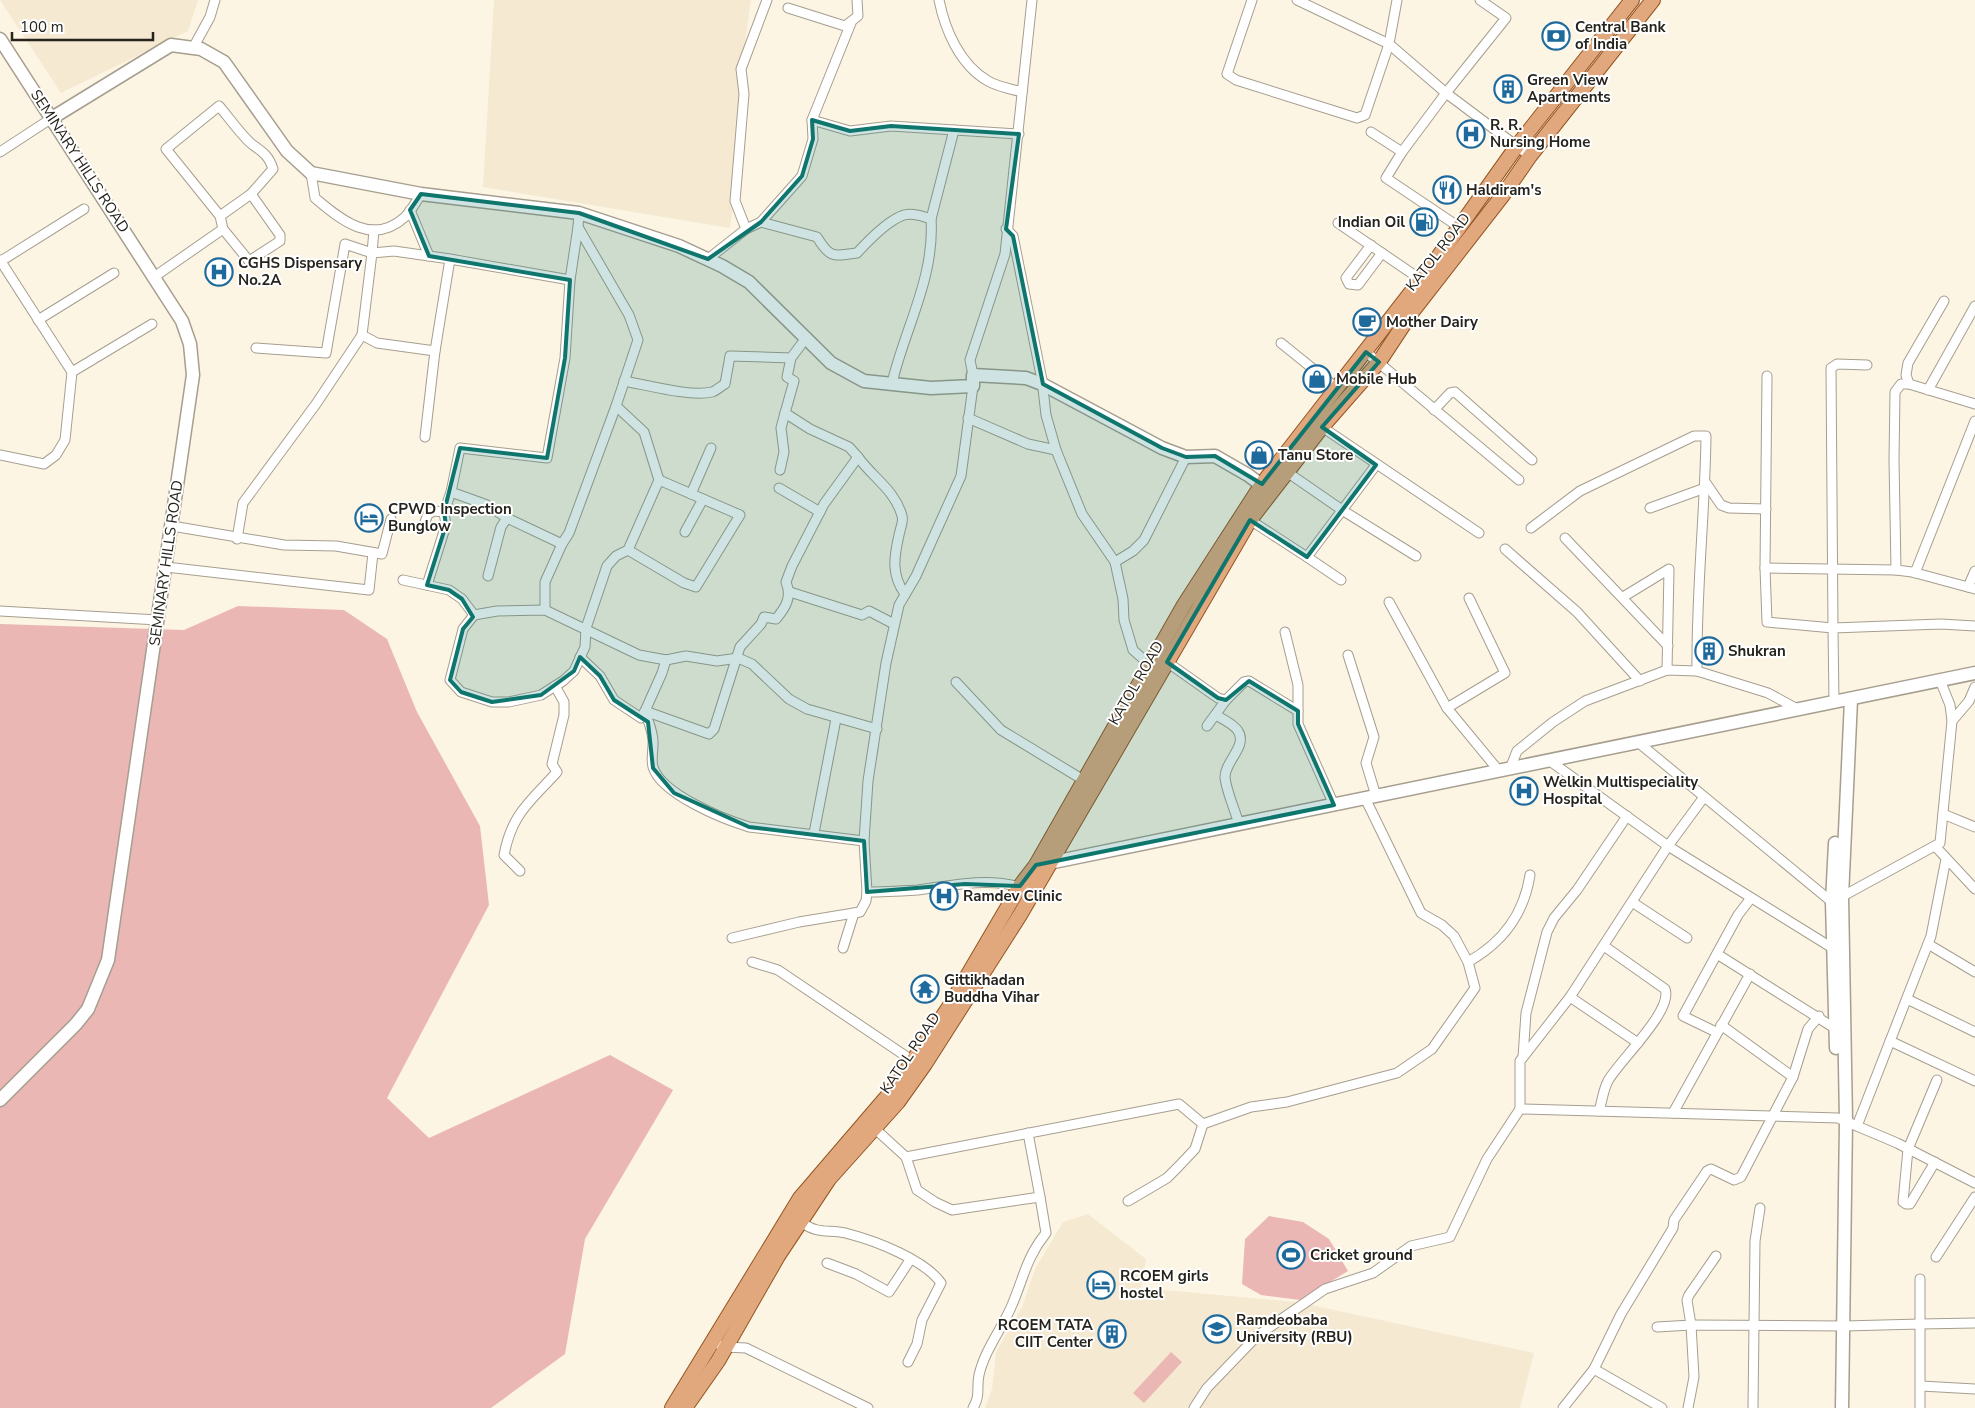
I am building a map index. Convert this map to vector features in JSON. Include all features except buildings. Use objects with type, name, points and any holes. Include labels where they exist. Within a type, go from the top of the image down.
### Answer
[{"type":"main road","name":"KATOL ROAD","points":[[685,1408],[718,1361],[718,1344],[800,1198],[870,1124],[898,1102],[925,1064],[1034,892],[1160,666],[1184,605],[1338,389],[1517,146],[1632,0]]},
{"type":"main road","name":"KATOL ROAD","points":[[672,1408],[949,1007],[1020,886],[1036,865],[1086,781],[1160,666],[1250,520],[1266,489],[1287,472],[1322,427],[1379,362],[1412,312],[1503,195],[1530,156],[1653,0]]},
{"type":"street","points":[[193,48],[210,17],[215,0]]},
{"type":"street","points":[[746,229],[734,201],[744,94],[741,69],[743,58],[767,0]]},
{"type":"street","points":[[788,8],[845,26],[858,16],[857,0]]},
{"type":"street","points":[[940,0],[943,18],[962,59],[989,82],[1022,92]]},
{"type":"street","points":[[732,938],[799,922],[860,912],[866,901],[864,840],[868,781],[886,662],[894,624],[905,594],[916,576],[961,476],[973,380],[970,360],[1005,254],[1006,229],[1019,134],[1032,0]]},
{"type":"street","points":[[1252,0],[1227,70],[1230,77],[1357,118],[1366,115],[1390,44],[1397,0]]},
{"type":"street","points":[[1297,0],[1390,44],[1446,93],[1530,156]]},
{"type":"street","points":[[1459,227],[1387,180],[1386,176],[1446,93],[1506,18],[1480,0]]},
{"type":"street","points":[[708,259],[746,229],[761,222],[802,176],[813,139],[812,120],[851,23]]},
{"type":"street","name":"SEMINARY HILLS ROAD","points":[[0,39],[182,320],[190,344],[192,375],[172,526],[108,960],[88,1009],[76,1024],[0,1100]]},
{"type":"street","points":[[0,152],[171,45],[200,49],[224,62],[287,151],[311,173],[421,194],[579,213],[680,246],[749,282],[831,363],[864,381],[892,382],[931,388],[973,380],[1026,378],[1042,384],[1132,433],[1186,457],[1215,456],[1266,489]]},
{"type":"street","points":[[220,216],[251,194],[273,169],[271,162],[263,151],[252,145],[219,106],[166,150],[220,216],[223,230],[250,261],[280,241],[280,235],[251,194]]},
{"type":"street","points":[[812,120],[850,131],[891,126],[1019,134]]},
{"type":"street","points":[[892,382],[900,350],[919,299],[930,260],[931,219],[954,130]]},
{"type":"street","points":[[1371,132],[1402,152]]},
{"type":"street","points":[[311,173],[315,198],[334,214],[354,226],[374,230],[388,228],[410,210],[421,194]]},
{"type":"street","points":[[0,455],[44,464],[56,455],[65,440],[72,372],[0,261],[84,209]]},
{"type":"street","points":[[410,210],[428,256]]},
{"type":"street","points":[[427,585],[446,525],[444,512],[460,448],[547,458],[565,358],[570,280],[579,213]]},
{"type":"street","points":[[761,222],[817,237],[825,252],[833,256],[857,253],[872,236],[903,216],[919,215],[931,219]]},
{"type":"street","points":[[1338,222],[1420,280]]},
{"type":"street","points":[[545,610],[545,582],[569,533],[616,406],[638,340],[629,315],[578,227]]},
{"type":"street","points":[[1006,229],[1013,236],[1042,384],[1046,414],[1056,450],[1082,514],[1115,562],[1124,599],[1128,636],[1133,650],[1218,698],[1226,700]]},
{"type":"street","points":[[154,277],[223,230]]},
{"type":"street","points":[[237,538],[243,503],[316,404],[362,335],[374,230]]},
{"type":"street","points":[[256,348],[326,353],[345,244],[372,253],[394,251],[570,280]]},
{"type":"street","points":[[1371,245],[1346,278],[1349,284],[1355,286],[1358,284],[1382,253]]},
{"type":"street","points":[[425,436],[435,351],[450,259]]},
{"type":"street","points":[[38,320],[114,273]]},
{"type":"street","points":[[1909,384],[1906,375],[1908,363],[1944,301]]},
{"type":"street","points":[[1928,390],[1975,306]]},
{"type":"street","points":[[72,372],[152,324]]},
{"type":"street","points":[[362,335],[377,343],[435,351]]},
{"type":"street","points":[[780,470],[784,452],[780,428],[794,380],[787,377],[790,358],[806,338]]},
{"type":"street","points":[[1281,343],[1338,389]]},
{"type":"street","points":[[1366,352],[1519,480]]},
{"type":"street","points":[[624,381],[666,389],[702,393],[714,392],[725,384],[730,356],[790,358]]},
{"type":"street","points":[[1847,1122],[1836,1028],[1834,949],[1842,701],[1833,628],[1831,368],[1837,364],[1867,365]]},
{"type":"street","points":[[1767,376],[1765,568],[1767,622],[1833,628],[1942,624],[1975,626]]},
{"type":"street","points":[[1896,570],[1895,392],[1900,384],[1909,384],[1975,404]]},
{"type":"street","points":[[1434,410],[1450,393],[1455,392],[1532,460]]},
{"type":"street","points":[[616,406],[644,432],[659,480],[628,550],[616,556],[606,566],[586,628],[587,638],[574,671],[541,695],[509,702],[492,702],[461,692],[450,680],[463,629],[474,615],[497,611],[545,610],[586,628],[639,655],[666,660],[686,656],[717,661],[738,658],[752,664],[790,699],[807,710],[876,729]]},
{"type":"street","points":[[785,413],[810,429],[849,446],[872,475],[891,492],[903,518],[897,544],[895,568],[896,582],[905,594]]},
{"type":"street","points":[[968,418],[1028,444],[1056,450]]},
{"type":"street","points":[[1915,573],[1975,421]]},
{"type":"street","points":[[1322,427],[1479,533]]},
{"type":"street","points":[[1531,528],[1580,491],[1694,436],[1706,436],[1706,485],[1696,626],[1698,671]]},
{"type":"street","points":[[691,494],[711,448]]},
{"type":"street","points":[[645,711],[709,734],[714,728],[740,647],[761,624],[764,617],[776,619],[780,614],[790,592],[786,582],[792,566],[820,512],[858,457]]},
{"type":"street","points":[[1115,562],[1133,551],[1144,540],[1186,457]]},
{"type":"street","points":[[1307,557],[1376,465]]},
{"type":"street","points":[[1287,472],[1342,510],[1416,556]]},
{"type":"street","points":[[628,550],[684,584],[696,587],[740,515],[659,480]]},
{"type":"street","points":[[1706,485],[1721,505],[1729,508],[1766,509]]},
{"type":"street","points":[[1650,508],[1706,485]]},
{"type":"street","points":[[779,488],[820,512]]},
{"type":"street","points":[[450,492],[487,505],[507,518],[562,544]]},
{"type":"street","points":[[685,532],[703,499]]},
{"type":"street","points":[[425,522],[428,514],[434,511],[444,512]]},
{"type":"street","points":[[488,576],[501,527],[507,518]]},
{"type":"street","points":[[172,526],[284,545],[336,546],[382,554],[391,519]]},
{"type":"street","points":[[1250,520],[1341,580]]},
{"type":"street","points":[[1565,538],[1668,646]]},
{"type":"street","points":[[1506,549],[1577,612],[1640,681]]},
{"type":"street","points":[[166,567],[368,590],[373,552]]},
{"type":"street","points":[[1765,568],[1896,570],[1972,588],[1975,572]]},
{"type":"street","points":[[1622,597],[1669,569],[1668,670]]},
{"type":"street","points":[[403,580],[449,590],[462,599],[474,615]]},
{"type":"street","points":[[790,592],[862,615],[869,611],[894,624]]},
{"type":"street","points":[[1447,708],[1505,673],[1469,598]]},
{"type":"street","points":[[1389,602],[1447,708],[1505,770]]},
{"type":"street","points":[[0,611],[158,620]]},
{"type":"street","points":[[1285,632],[1298,685],[1298,724],[1334,805]]},
{"type":"street","points":[[1202,1124],[1251,1107],[1287,1102],[1397,1073],[1432,1049],[1475,988],[1468,962],[1454,936],[1442,925],[1421,913],[1371,797],[1366,763],[1374,737],[1348,655]]},
{"type":"street","points":[[580,657],[600,676],[614,700],[642,718],[666,660]]},
{"type":"street","points":[[1505,770],[1516,751],[1553,722],[1585,701],[1668,670],[1698,671],[1768,693],[1800,710]]},
{"type":"street","points":[[1036,865],[1975,673]]},
{"type":"street","points":[[1837,899],[1940,844],[1952,721],[1950,704],[1940,680]]},
{"type":"street","points":[[1208,726],[1226,700],[1244,682],[1250,681],[1298,711]]},
{"type":"street","points":[[956,682],[1001,730],[1086,781]]},
{"type":"street","points":[[520,872],[504,855],[507,838],[516,818],[530,799],[557,772],[552,764],[564,715],[564,702],[555,686]]},
{"type":"street","points":[[1952,721],[1969,700],[1975,687]]},
{"type":"street","points":[[645,711],[654,743],[651,754],[653,768],[662,782],[674,793],[742,825],[808,835],[814,834],[864,840]]},
{"type":"street","points":[[1216,714],[1238,729],[1241,738],[1237,750],[1227,765],[1225,778],[1239,824]]},
{"type":"street","points":[[814,834],[836,719]]},
{"type":"street","points":[[1639,743],[1704,797],[1837,899],[1847,1122],[1840,1326],[1835,1408]]},
{"type":"street","points":[[1550,761],[1668,846],[1834,949]]},
{"type":"street","points":[[1194,1408],[1207,1388],[1257,1336],[1325,1289],[1373,1273],[1412,1246],[1450,1236],[1487,1159],[1520,1109],[1520,1061],[1570,997],[1668,846],[1704,797]]},
{"type":"street","points":[[1943,814],[1975,827]]},
{"type":"street","points":[[1523,1057],[1526,1012],[1547,932],[1554,918],[1577,890],[1627,816]]},
{"type":"street","points":[[1935,846],[1975,889]]},
{"type":"street","points":[[1847,1122],[1890,1041],[1928,944],[1946,859]]},
{"type":"street","points":[[1468,962],[1491,947],[1516,918],[1528,890],[1530,875]]},
{"type":"street","points":[[867,892],[916,890],[965,884],[1003,883],[1020,886],[1034,892]]},
{"type":"street","points":[[1751,898],[1738,915],[1683,1016],[1718,1028],[1793,1077]]},
{"type":"street","points":[[1632,902],[1687,938]]},
{"type":"street","points":[[843,948],[854,913]]},
{"type":"street","points":[[1928,944],[1975,972]]},
{"type":"street","points":[[1599,1111],[1608,1081],[1638,1043],[1664,1005],[1668,994],[1665,989],[1604,946]]},
{"type":"street","points":[[1716,954],[1836,1028]]},
{"type":"street","points":[[752,962],[778,970],[913,1061]]},
{"type":"street","points":[[1673,1113],[1718,1028],[1750,974]]},
{"type":"street","points":[[1570,997],[1638,1043]]},
{"type":"street","points":[[1907,999],[1975,1032]]},
{"type":"street","points":[[1562,1408],[1594,1369],[1621,1314],[1673,1228],[1674,1220],[1707,1171],[1711,1170],[1734,1180],[1741,1177],[1793,1077],[1808,1029],[1818,1016]]},
{"type":"street","points":[[1890,1041],[1975,1081]]},
{"type":"street","points":[[1935,1162],[1910,1204],[1903,1202],[1908,1149],[1936,1080]]},
{"type":"street","points":[[906,1156],[1179,1104],[1202,1124]]},
{"type":"street","points":[[1520,1109],[1772,1115],[1847,1122],[1908,1149],[1975,1183]]},
{"type":"street","points":[[870,1124],[906,1156],[917,1190],[952,1210],[1040,1197]]},
{"type":"street","points":[[1128,1201],[1167,1178],[1179,1166],[1195,1148],[1202,1124]]},
{"type":"street","points":[[973,1408],[979,1397],[978,1376],[993,1338],[1012,1307],[1032,1250],[1046,1233],[1028,1133]]},
{"type":"street","points":[[1936,1257],[1975,1197]]},
{"type":"street","points":[[1753,1408],[1755,1241],[1760,1208]]},
{"type":"street","points":[[801,1222],[813,1230],[847,1233],[888,1248],[935,1274],[941,1283],[922,1320],[917,1344],[908,1362]]},
{"type":"street","points":[[1688,1408],[1694,1377],[1691,1325],[1687,1300],[1716,1256]]},
{"type":"street","points":[[827,1263],[856,1274],[889,1292],[910,1260]]},
{"type":"street","points":[[1920,1278],[1920,1408]]},
{"type":"street","points":[[1657,1327],[1691,1325],[1840,1326],[1975,1323]]},
{"type":"street","points":[[1840,1326],[1842,1408]]},
{"type":"street","points":[[718,1344],[746,1348],[868,1408]]},
{"type":"street","points":[[1594,1369],[1662,1408]]},
{"type":"street","points":[[1921,1386],[1975,1388]]},
{"type":"highlighted area","points":[[812,120],[850,131],[891,126],[1019,134],[1006,229],[1013,236],[1043,384],[1162,448],[1186,457],[1215,456],[1262,484],[1366,352],[1379,362],[1322,427],[1376,465],[1307,557],[1250,520],[1167,662],[1218,698],[1226,700],[1249,681],[1298,711],[1298,724],[1334,805],[1036,865],[1020,886],[965,884],[867,892],[864,841],[749,827],[674,793],[653,768],[648,722],[614,700],[600,676],[580,657],[574,671],[541,695],[492,702],[461,692],[450,680],[463,629],[473,617],[462,599],[449,590],[427,585],[446,525],[444,512],[460,448],[547,458],[565,358],[570,280],[429,256],[410,210],[421,194],[579,213],[708,259],[761,222],[802,176],[813,139]]},
{"type":"shaded area","points":[[0,0],[198,0],[188,31],[61,93]]},
{"type":"shaded area","points":[[494,0],[751,0],[743,58],[747,91],[730,228],[483,187]]},
{"type":"shaded area","points":[[238,606],[344,610],[387,639],[417,712],[480,826],[489,905],[387,1098],[429,1138],[610,1055],[673,1090],[585,1239],[565,1354],[491,1408],[0,1408],[0,624],[184,630]]},
{"type":"shaded area","name":"Ramdeobaba University (RBU)","points":[[1088,1214],[1146,1259],[1141,1288],[1297,1302],[1534,1353],[1520,1408],[985,1408],[992,1389],[996,1352],[1022,1307],[1035,1269],[1063,1222]]},
{"type":"shaded area","name":"Cricket ground","points":[[1269,1216],[1303,1222],[1329,1239],[1348,1271],[1300,1300],[1261,1295],[1242,1284],[1245,1239]]},
{"type":"shaded area","points":[[1171,1352],[1182,1362],[1144,1403],[1133,1393]]},
{"type":"place","name":"Central Bank of India","points":[[1556,36]]},
{"type":"place","name":"Green View Apartments","points":[[1508,89]]},
{"type":"place","name":"R. R. Nursing Home","points":[[1471,134]]},
{"type":"place","name":"Haldiram's","points":[[1447,190]]},
{"type":"place","name":"Indian Oil","points":[[1424,222]]},
{"type":"place","name":"CGHS Dispensary No.2A","points":[[219,272]]},
{"type":"place","name":"Mother Dairy","points":[[1367,322]]},
{"type":"place","name":"Mobile Hub","points":[[1317,379]]},
{"type":"place","name":"Tanu Store","points":[[1259,455]]},
{"type":"place","name":"CPWD Inspection Bunglow","points":[[369,518]]},
{"type":"place","name":"Shukran","points":[[1709,651]]},
{"type":"place","name":"Welkin Multispeciality Hospital","points":[[1524,791]]},
{"type":"place","name":"Ramdev Clinic","points":[[944,896]]},
{"type":"place","name":"Gittikhadan Buddha Vihar","points":[[925,989]]},
{"type":"place","name":"Cricket ground","points":[[1291,1255]]},
{"type":"place","name":"RCOEM girls hostel","points":[[1101,1285]]},
{"type":"place","name":"Ramdeobaba University (RBU)","points":[[1217,1329]]},
{"type":"place","name":"RCOEM TATA CIIT Center","points":[[1112,1334]]}]
